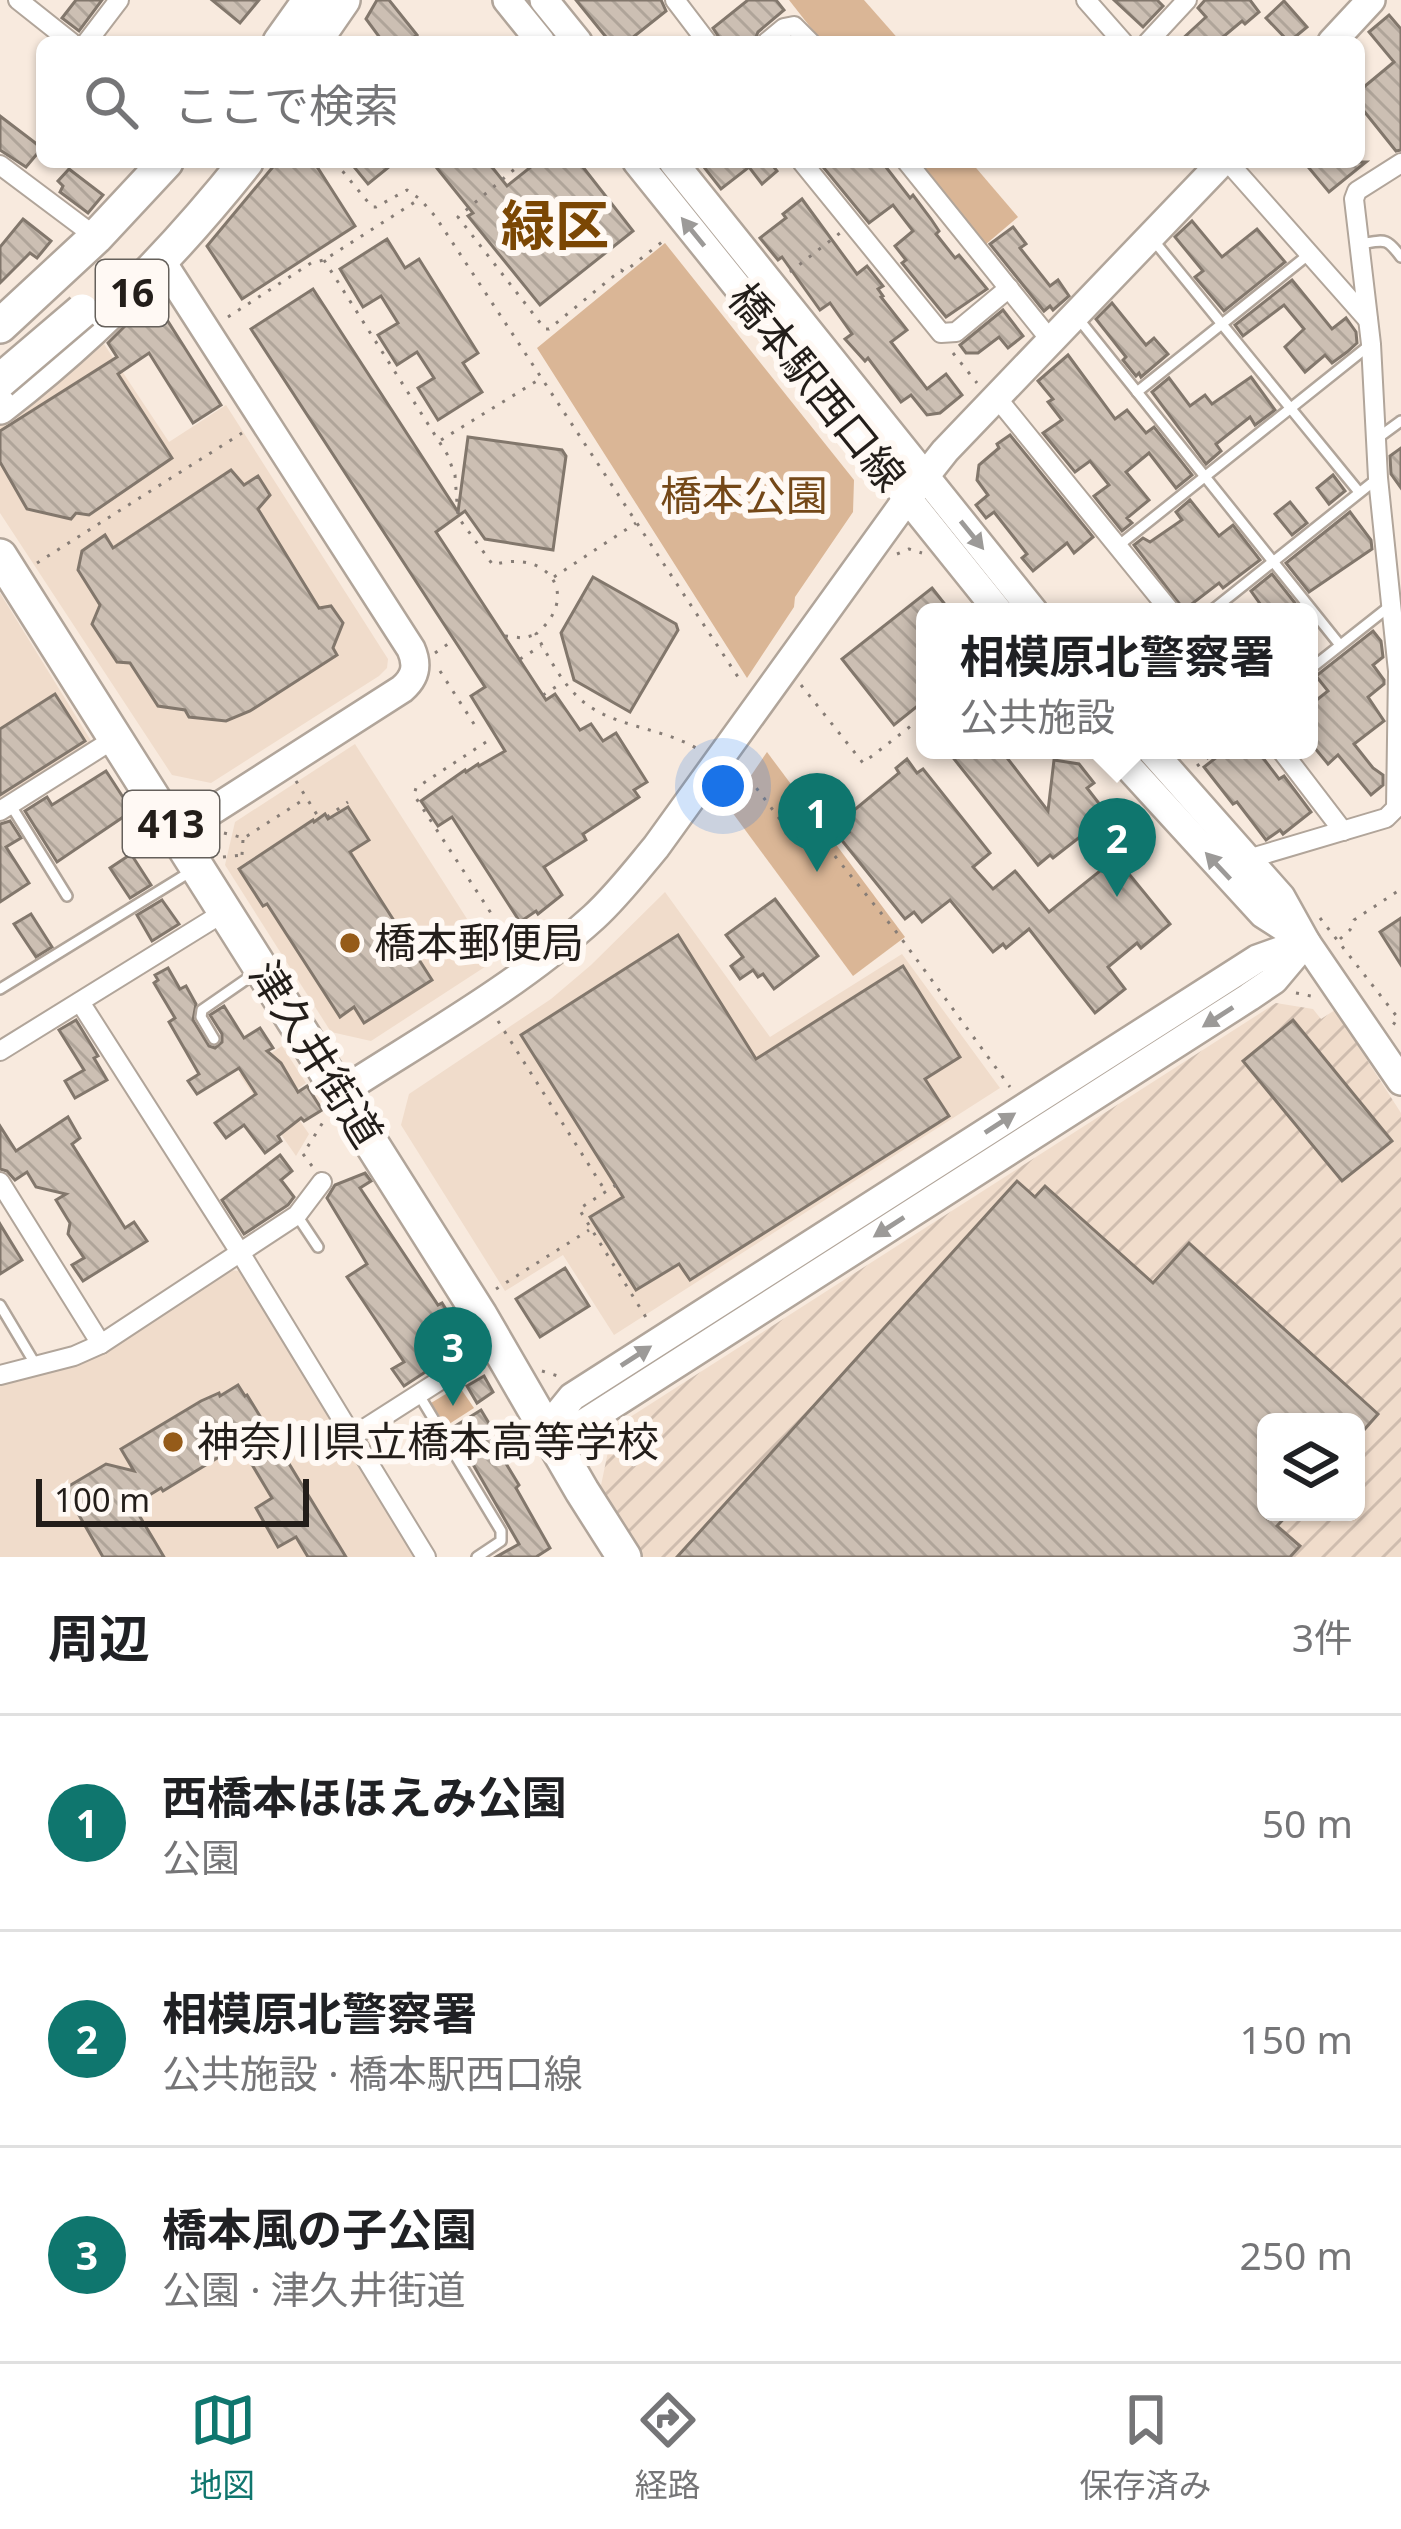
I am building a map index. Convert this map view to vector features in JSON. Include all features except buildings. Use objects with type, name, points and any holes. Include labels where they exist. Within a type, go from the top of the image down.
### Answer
[{"type":"highway","points":[[293,36],[322,22]]},
{"type":"highway","name":"16","points":[[5,314],[96,237],[160,168]]},
{"type":"highway","name":"16","points":[[0,381],[75,303],[188,168]]},
{"type":"highway","name":"16","points":[[0,352],[142,253],[216,168]]},
{"type":"highway","name":"16","points":[[0,407],[102,321],[162,262],[241,168]]},
{"type":"highway","name":"津久井街道","points":[[9,564],[177,833],[207,862],[226,911],[335,1101],[497,1344],[624,1557]]},
{"type":"street","points":[[18,0],[63,36]]},
{"type":"street","points":[[92,36],[119,0]]},
{"type":"street","points":[[507,0],[536,36]]},
{"type":"street","points":[[544,0],[573,36]]},
{"type":"street","points":[[675,0],[702,36]]},
{"type":"street","points":[[1086,0],[1118,36]]},
{"type":"street","points":[[1153,36],[1186,0]]},
{"type":"street","points":[[1337,36],[1370,0]]},
{"type":"street","points":[[774,36],[794,26],[804,36]]},
{"type":"street","points":[[1248,859],[1387,818],[1396,808],[1399,670],[1390,606],[1394,552],[1378,478],[1368,320],[1354,204],[1355,194],[1401,163]]},
{"type":"street","points":[[0,165],[96,237]]},
{"type":"street","name":"橋本駅西口線","points":[[642,168],[992,603]]},
{"type":"street","name":"橋本駅西口線","points":[[679,168],[1027,603]]},
{"type":"street","points":[[807,168],[946,335],[1009,289]]},
{"type":"street","points":[[912,168],[1052,342]]},
{"type":"street","points":[[335,1101],[529,969],[612,898],[656,847],[907,499],[989,394],[1052,342],[1219,168]]},
{"type":"street","points":[[1230,168],[1368,320]]},
{"type":"street","points":[[162,262],[402,636],[416,665],[402,689],[177,833]]},
{"type":"street","points":[[989,394],[1164,603]]},
{"type":"street","points":[[5,807],[116,737]]},
{"type":"street","points":[[1121,759],[1263,914],[1306,941]]},
{"type":"street","points":[[1159,759],[1281,897],[1401,1081]]},
{"type":"street","points":[[1288,759],[1343,831]]},
{"type":"street","points":[[0,1051],[226,911]]},
{"type":"street","points":[[546,1429],[572,1397],[624,1363],[1257,959],[1306,941]]},
{"type":"street","points":[[80,1001],[241,1254],[345,1442],[426,1557]]},
{"type":"street","points":[[0,1182],[104,1346]]},
{"type":"street","points":[[0,1375],[104,1346],[297,1215],[322,1182]]},
{"type":"street","points":[[345,1442],[497,1344]]},
{"type":"lane","points":[[1151,238],[1359,492]]},
{"type":"lane","points":[[1360,244],[1384,240],[1401,257]]},
{"type":"lane","points":[[1137,392],[1308,255]]},
{"type":"lane","points":[[1076,316],[1307,603]]},
{"type":"lane","points":[[1118,546],[1370,344]]},
{"type":"lane","points":[[1375,440],[1401,421]]},
{"type":"lane","points":[[1221,603],[1378,478]]},
{"type":"lane","points":[[1318,663],[1390,606]]},
{"type":"lane","points":[[1318,617],[1340,645]]},
{"type":"lane","points":[[5,807],[67,896]]},
{"type":"lane","points":[[0,989],[207,862]]},
{"type":"lane","points":[[214,1039],[201,1017],[203,1008],[262,968]]},
{"type":"lane","points":[[297,1215],[318,1247]]},
{"type":"lane","points":[[0,1305],[37,1367]]},
{"type":"lane","points":[[419,1395],[502,1531],[502,1541],[477,1557]]},
{"type":"path","points":[[340,168],[372,207],[404,190],[435,216],[747,689]]},
{"type":"path","points":[[516,168],[458,217],[546,329],[673,233]]},
{"type":"path","points":[[222,321],[420,199]]},
{"type":"path","points":[[784,277],[840,233]]},
{"type":"path","points":[[323,260],[454,468],[458,517],[494,565]]},
{"type":"path","points":[[946,335],[951,350],[989,394]]},
{"type":"path","points":[[439,442],[542,378]]},
{"type":"path","points":[[9,564],[248,429]]},
{"type":"path","points":[[552,578],[637,523]]},
{"type":"path","points":[[487,570],[522,560],[541,567],[552,578],[557,606],[549,622],[536,634],[506,636]]},
{"type":"path","points":[[536,634],[582,701],[601,713],[672,736],[702,752]]},
{"type":"path","points":[[433,654],[454,639]]},
{"type":"path","points":[[520,659],[542,645]]},
{"type":"path","points":[[439,669],[474,724]]},
{"type":"path","points":[[543,695],[565,682]]},
{"type":"path","points":[[800,684],[862,764],[916,722]]},
{"type":"path","points":[[486,742],[416,788],[414,795],[518,955]]},
{"type":"path","points":[[1191,771],[1206,759]]},
{"type":"path","points":[[737,770],[740,766],[791,834],[812,838],[830,850],[1015,1093]]},
{"type":"path","points":[[295,780],[319,818]]},
{"type":"path","points":[[217,832],[244,838],[319,798]]},
{"type":"path","points":[[327,818],[348,802]]},
{"type":"path","points":[[244,838],[242,855],[248,863]]},
{"type":"path","points":[[207,862],[242,855]]},
{"type":"path","points":[[1339,940],[1354,920],[1401,889]]},
{"type":"path","points":[[1385,1034],[1398,1020],[1394,1013]]},
{"type":"path","points":[[496,1017],[606,1192]]},
{"type":"path","points":[[322,1182],[303,1154],[335,1101]]},
{"type":"path","points":[[563,1124],[573,1118]]},
{"type":"path","points":[[616,1186],[579,1209],[651,1326]]},
{"type":"path","points":[[492,1292],[591,1229]]},
{"type":"path","points":[[537,1366],[549,1375],[570,1376]]},
{"type":"shaded area","points":[[104,344],[169,442],[226,405],[388,659],[379,676],[211,783],[172,775],[0,513],[0,425]]},
{"type":"shaded area","points":[[0,593],[93,744],[0,802]]},
{"type":"shaded area","points":[[355,744],[494,961],[371,1041],[331,1032],[225,865],[235,822]]},
{"type":"shaded area","points":[[665,892],[770,1037],[902,954],[1000,1088],[614,1335],[563,1255],[505,1291],[401,1125],[409,1094],[551,999]]},
{"type":"shaded area","points":[[1276,1003],[1313,1009],[1321,1019],[1335,1010],[1401,1113],[1401,1557],[643,1557],[600,1490],[613,1428]]},
{"type":"shaded area","points":[[282,1046],[306,1083],[284,1098],[309,1134],[296,1156],[239,1074]]},
{"type":"shaded area","name":"神奈川県立橋本高等学校","points":[[229,1270],[240,1271],[416,1557],[0,1557],[0,1383],[90,1358]]},
{"type":"green space","points":[[789,0],[864,0],[896,36],[817,36]]},
{"type":"green space","points":[[923,168],[976,168],[1018,217],[985,245]]},
{"type":"green space","name":"橋本公園","points":[[665,243],[854,480],[853,512],[747,678],[537,348]]},
{"type":"green space","points":[[767,752],[905,937],[853,976],[729,808]]},
{"type":"green space","points":[[459,1386],[474,1408],[446,1426],[431,1403]]},
{"type":"place","name":"西橋本ほほえみ公園","points":[[817,872]]},
{"type":"place","name":"相模原北警察署","points":[[1117,897]]},
{"type":"place","name":"橋本郵便局","points":[[350,943]]},
{"type":"place","name":"橋本風の子公園","points":[[453,1406]]},
{"type":"place","name":"神奈川県立橋本高等学校","points":[[173,1442]]},
{"type":"district","name":"緑区","points":[[555,226]]}]
